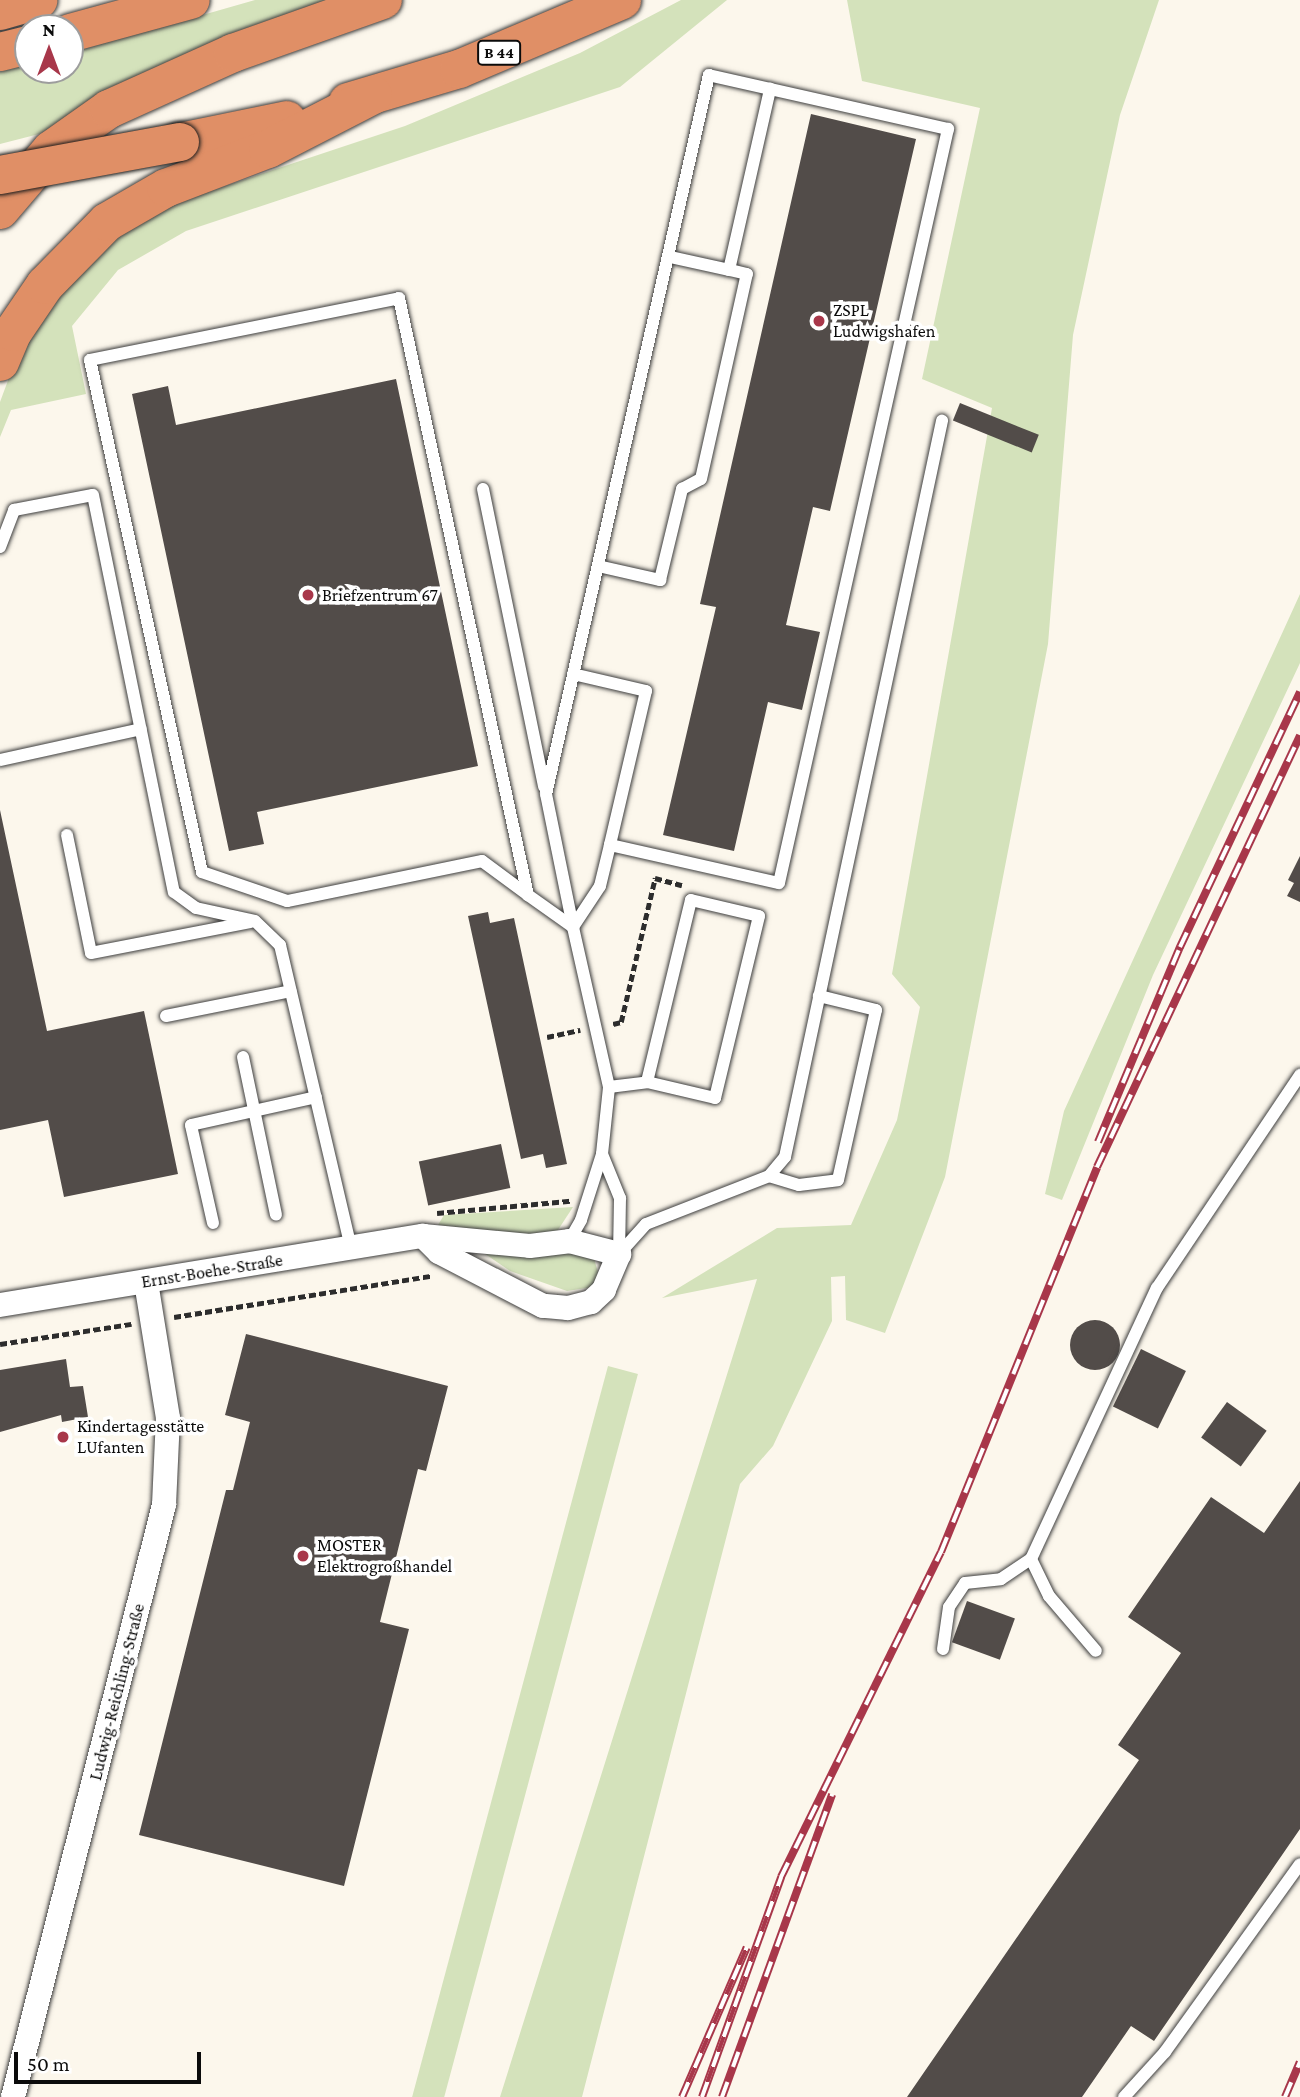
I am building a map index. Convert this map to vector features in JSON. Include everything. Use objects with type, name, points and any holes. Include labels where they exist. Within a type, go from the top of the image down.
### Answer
[{"type":"highway","points":[[0,11],[38,0]]},
{"type":"highway","points":[[84,29],[191,0]]},
{"type":"highway","points":[[0,210],[51,150],[109,108],[233,53],[383,0]]},
{"type":"highway","name":"B 44","points":[[0,175],[284,121],[459,69],[622,0]]},
{"type":"highway","points":[[0,362],[13,332],[45,285],[107,222],[166,188],[268,149],[373,95]]},
{"type":"street","name":"Ernst-Boehe-Straße","points":[[0,1305],[423,1236],[530,1246],[569,1241],[619,1254]]},
{"type":"street","points":[[423,1236],[439,1252],[543,1306],[569,1316],[604,1290],[619,1254]]},
{"type":"street","name":"Ludwig-Reichling-Straße","points":[[13,2097],[164,1505],[168,1418],[146,1282]]},
{"type":"lane","points":[[546,794],[670,257],[709,75],[947,129],[779,883],[610,845]]},
{"type":"lane","points":[[729,270],[770,89]]},
{"type":"lane","points":[[598,566],[660,580],[682,489],[701,480],[747,274],[670,257]]},
{"type":"lane","points":[[528,895],[399,298],[90,360],[202,872],[287,901],[482,861],[528,895],[573,927]]},
{"type":"lane","points":[[619,1254],[646,1224],[769,1176],[785,1157],[942,421]]},
{"type":"lane","points":[[483,489],[573,927],[609,1087],[602,1154],[585,1200],[581,1220],[569,1241]]},
{"type":"lane","points":[[0,547],[14,510],[93,495],[174,892],[196,908],[255,921],[280,945],[351,1248]]},
{"type":"lane","points":[[573,674],[646,691],[600,886],[573,927]]},
{"type":"lane","points":[[0,760],[141,729]]},
{"type":"lane","points":[[67,835],[91,953],[255,921]]},
{"type":"lane","points":[[609,1087],[647,1082],[715,1098],[760,916],[691,900],[647,1082]]},
{"type":"lane","points":[[166,1016],[291,990]]},
{"type":"lane","points":[[769,1176],[799,1185],[838,1180],[876,1010],[819,996]]},
{"type":"lane","points":[[243,1057],[276,1215]]},
{"type":"lane","points":[[943,1649],[949,1607],[965,1583],[1001,1579],[1031,1559],[1157,1288],[1300,1075]]},
{"type":"lane","points":[[213,1223],[191,1125],[316,1097]]},
{"type":"lane","points":[[602,1154],[620,1198],[623,1236],[619,1254]]},
{"type":"lane","points":[[1031,1559],[1049,1596],[1096,1651]]},
{"type":"lane","points":[[1124,2097],[1165,2052],[1300,1864]]},
{"type":"path","points":[[547,1037],[621,1022],[655,878],[685,885],[691,900]]},
{"type":"path","points":[[423,1236],[439,1210],[585,1200]]},
{"type":"path","points":[[0,1344],[444,1274]]},
{"type":"green space","points":[[255,0],[344,0],[253,32],[39,134],[0,144],[0,72],[14,68],[14,84],[84,84],[84,49]]},
{"type":"green space","points":[[681,0],[727,0],[620,87],[186,231],[118,270],[72,326],[86,394],[11,410],[0,437],[0,402],[10,375],[59,291],[95,254],[145,219],[186,199],[405,126],[580,53]]},
{"type":"green space","points":[[847,0],[1159,0],[1120,115],[1073,335],[1048,644],[945,1177],[885,1333],[846,1320],[845,1276],[831,1277],[832,1321],[773,1446],[740,1484],[582,2097],[500,2097],[757,1279],[662,1298],[777,1228],[851,1225],[897,1120],[920,1007],[892,974],[992,408],[922,379],[980,108],[862,81]]},
{"type":"green space","points":[[1300,594],[1300,663],[1153,975],[1062,1200],[1045,1194],[1064,1111]]},
{"type":"green space","points":[[573,1207],[556,1233],[532,1236],[438,1225],[444,1215]]},
{"type":"green space","points":[[475,1247],[559,1250],[594,1259],[598,1272],[593,1287],[567,1291],[510,1271]]},
{"type":"green space","points":[[608,1366],[638,1374],[444,2097],[412,2097]]},
{"type":"building","name":"ZSPL Ludwigshafen","points":[[811,114],[916,139],[830,511],[813,507],[786,625],[820,632],[802,710],[768,702],[734,851],[663,835],[716,607],[700,604]]},
{"type":"building","name":"Briefzentrum 67","points":[[396,379],[478,766],[257,812],[264,844],[229,851],[132,394],[168,386],[176,425]]},
{"type":"building","points":[[960,403],[1039,435],[1032,452],[953,421]]},
{"type":"building","points":[[0,810],[47,1031],[144,1011],[178,1174],[64,1197],[48,1120],[0,1130]]},
{"type":"building","points":[[1300,856],[1300,902],[1287,896],[1294,883],[1288,880]]},
{"type":"building","points":[[488,912],[490,923],[514,918],[567,1164],[546,1168],[543,1154],[521,1159],[468,916]]},
{"type":"building","points":[[501,1144],[510,1188],[428,1205],[419,1161]]},
{"type":"building","points":[[1095,1320],[1113,1327],[1120,1345],[1113,1363],[1095,1370],[1077,1363],[1070,1345],[1077,1327]]},
{"type":"building","name":"MOSTER Elektrogroßhandel","points":[[246,1334],[448,1386],[426,1471],[418,1469],[380,1622],[409,1629],[344,1886],[139,1835],[226,1490],[233,1490],[250,1422],[225,1415]]},
{"type":"building","points":[[1141,1349],[1186,1371],[1158,1428],[1113,1407]]},
{"type":"building","name":"Kindertagesstätte LUfanten","points":[[66,1359],[70,1387],[83,1386],[88,1417],[62,1422],[61,1415],[0,1432],[0,1370]]},
{"type":"building","points":[[1227,1402],[1267,1431],[1241,1466],[1201,1438]]},
{"type":"building","points":[[1300,1481],[1300,1829],[1154,2041],[1131,2026],[1082,2097],[907,2097],[1139,1760],[1118,1745],[1181,1653],[1128,1617],[1211,1497],[1264,1533]]},
{"type":"building","points":[[967,1601],[1015,1618],[1000,1660],[952,1642]]},
{"type":"railway","points":[[1098,1142],[1180,947],[1300,692]]},
{"type":"railway","points":[[702,2097],[781,1877],[941,1552],[1097,1167],[1300,735]]},
{"type":"railway","points":[[722,2097],[832,1794]]},
{"type":"railway","points":[[682,2097],[747,1947]]},
{"type":"railway","points":[[1285,2097],[1300,2062]]},
{"type":"place","name":"ZSPL Ludwigshafen","points":[[819,321]]},
{"type":"place","name":"Briefzentrum 67","points":[[308,595]]},
{"type":"place","name":"Kindertagesstätte LUfanten","points":[[63,1437]]},
{"type":"place","name":"MOSTER Elektrogroßhandel","points":[[303,1556]]}]
